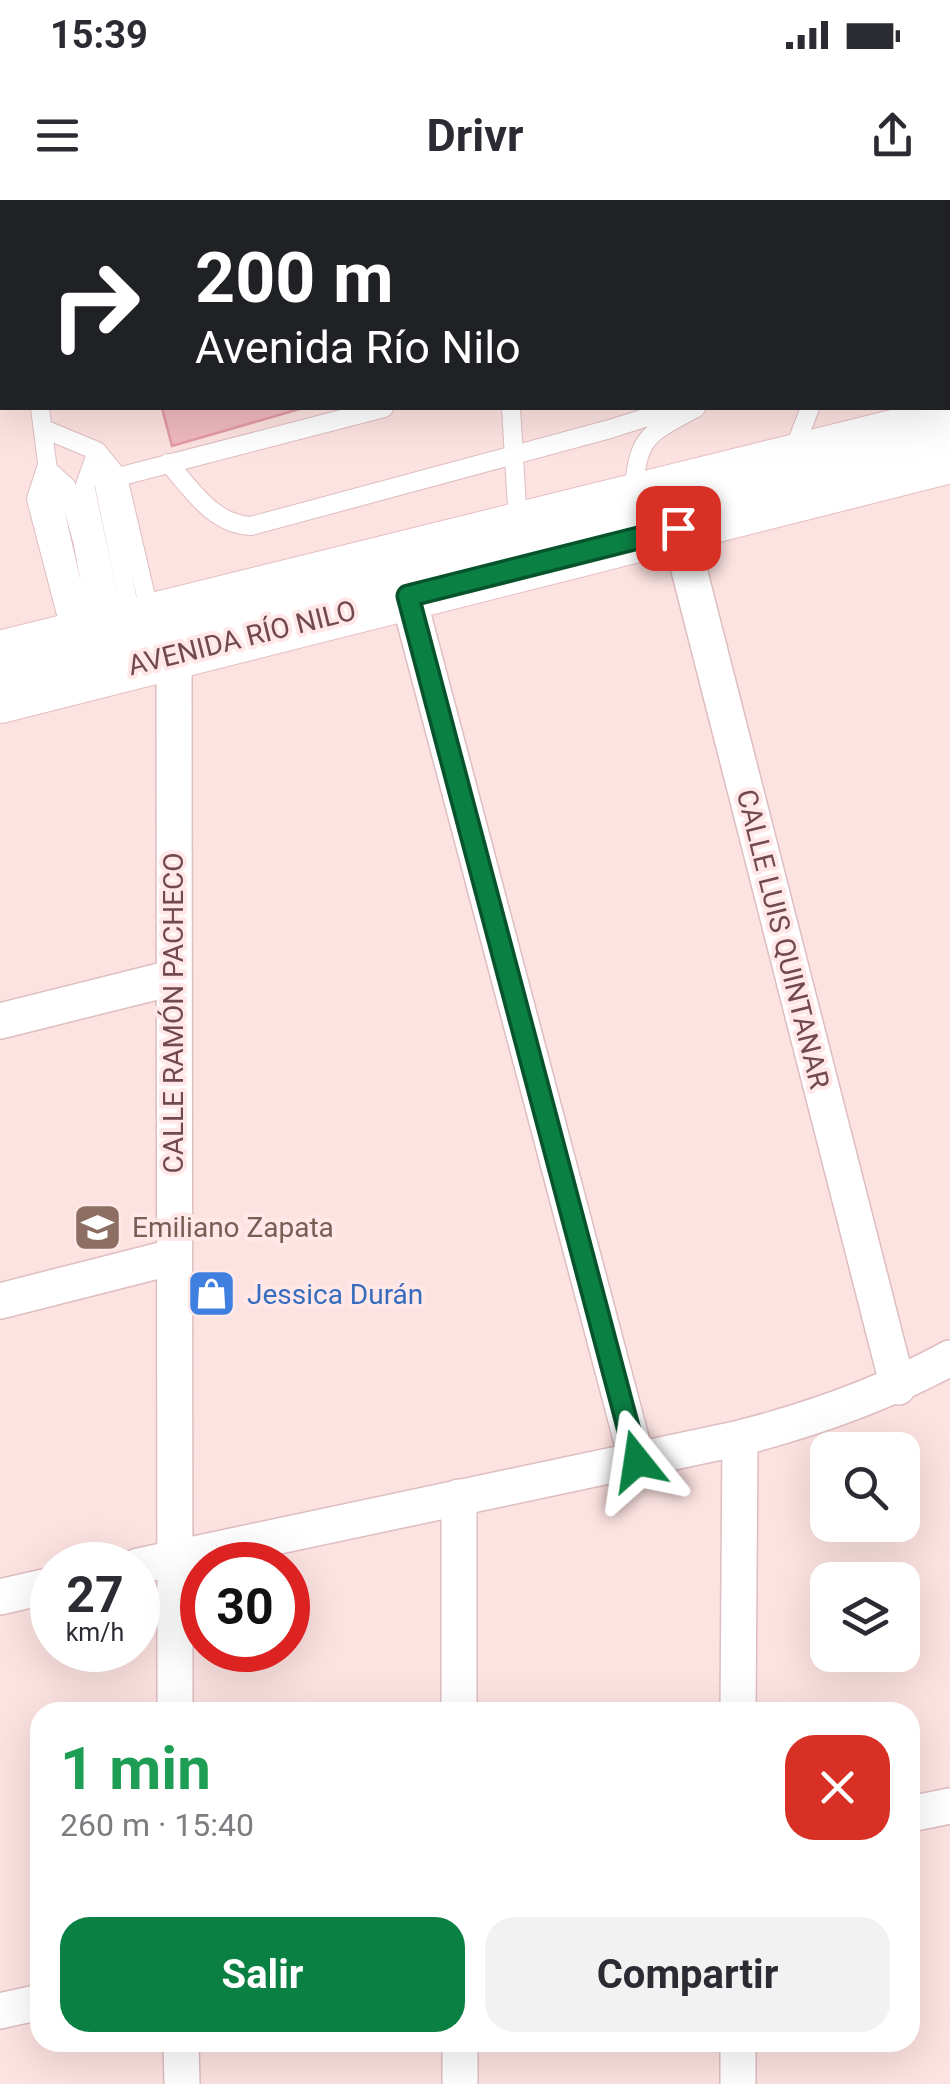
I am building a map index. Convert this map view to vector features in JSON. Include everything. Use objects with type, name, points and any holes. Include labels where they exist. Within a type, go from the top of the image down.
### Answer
[{"type":"main road","name":"AVENIDA RÍO NILO","points":[[0,699],[124,630],[408,596],[789,460],[950,420]]},
{"type":"main road","name":"AVENIDA RÍO NILO","points":[[0,655],[124,630],[518,528],[950,459]]},
{"type":"street","name":"CALLE LUIS QUINTANAR","points":[[660,506],[898,1387]]},
{"type":"street","points":[[408,596],[637,1461]]},
{"type":"street","name":"CALLE RAMÓN PACHECO","points":[[124,630],[172,978],[175,1702]]},
{"type":"street","points":[[0,1021],[172,978]]},
{"type":"street","points":[[0,1301],[172,1258]]},
{"type":"street","points":[[160,1561],[740,1438],[816,1418],[898,1387],[950,1358]]},
{"type":"street","points":[[738,1702],[740,1438]]},
{"type":"street","points":[[459,1498],[459,1702]]},
{"type":"street","points":[[0,1597],[30,1590]]},
{"type":"street","points":[[920,1812],[950,1806]]},
{"type":"street","points":[[0,2010],[30,2004]]},
{"type":"street","points":[[181,2052],[182,2084]]},
{"type":"street","points":[[460,2052],[460,2084]]},
{"type":"street","points":[[738,2052],[738,2084]]},
{"type":"lane","points":[[40,410],[46,468],[36,499],[124,630]]},
{"type":"lane","points":[[118,476],[376,410]]},
{"type":"lane","points":[[510,410],[518,528]]},
{"type":"lane","points":[[168,462],[216,516],[233,525],[250,526],[669,410]]},
{"type":"lane","points":[[660,506],[639,448],[664,425],[692,410]]},
{"type":"lane","points":[[789,460],[809,410]]},
{"type":"lane","points":[[44,428],[97,451],[118,476],[124,630]]},
{"type":"lane","points":[[97,451],[124,630]]},
{"type":"lane","points":[[46,468],[68,488],[82,540],[124,630]]},
{"type":"building","points":[[163,410],[296,410],[172,446]]},
{"type":"place","name":"Emiliano Zapata","points":[[97,1227]]},
{"type":"place","name":"Jessica Durán","points":[[212,1294]]},
{"type":"route","points":[[637,1461],[408,596],[678,528]]}]
